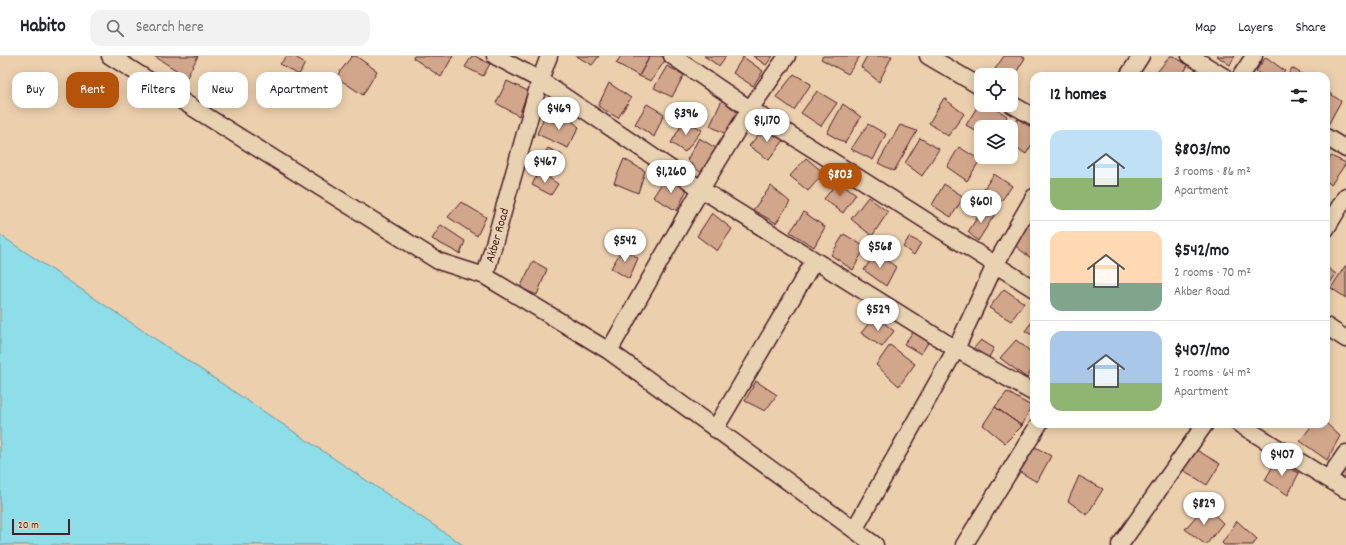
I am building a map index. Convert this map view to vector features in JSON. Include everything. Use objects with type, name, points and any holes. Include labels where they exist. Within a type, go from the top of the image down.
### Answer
[{"type":"street","points":[[110,56],[438,261],[485,276],[609,351],[874,545]]},
{"type":"street","points":[[495,56],[540,80],[701,189],[814,261],[956,349],[1030,391]]},
{"type":"street","name":"Akber Road","points":[[485,276],[540,80],[549,56]]},
{"type":"street","points":[[672,56],[750,109],[1030,287]]},
{"type":"street","points":[[609,351],[701,189],[750,109],[787,56]]},
{"type":"street","points":[[928,56],[974,83]]},
{"type":"street","points":[[1131,72],[1141,56]]},
{"type":"street","points":[[1190,56],[1216,72]]},
{"type":"street","points":[[1244,72],[1254,56]]},
{"type":"street","points":[[1018,108],[1030,115]]},
{"type":"street","points":[[1330,139],[1346,149]]},
{"type":"street","points":[[1330,222],[1346,196]]},
{"type":"street","points":[[854,530],[956,349],[995,265],[1030,204]]},
{"type":"street","points":[[714,429],[814,261]]},
{"type":"street","points":[[1330,329],[1346,339]]},
{"type":"street","points":[[964,545],[1037,428]]},
{"type":"street","points":[[1123,544],[1202,428]]},
{"type":"street","points":[[1245,428],[1346,490]]},
{"type":"street","points":[[1328,479],[1346,453]]},
{"type":"water","points":[[0,235],[463,545],[0,545]]},
{"type":"building","points":[[154,56],[198,56],[190,72],[179,72]]},
{"type":"building","points":[[287,56],[294,56],[305,63],[300,72],[294,72],[280,64]]},
{"type":"building","points":[[352,56],[356,56],[377,71],[363,95],[342,81],[342,72],[340,72]]},
{"type":"building","points":[[414,56],[453,56],[441,77],[413,58]]},
{"type":"building","points":[[472,56],[475,56],[490,64],[483,76],[465,67]]},
{"type":"building","points":[[576,56],[599,56],[592,65]]},
{"type":"building","points":[[621,56],[650,56],[639,76],[616,63]]},
{"type":"building","points":[[650,56],[661,56],[666,59],[651,81],[639,76]]},
{"type":"building","points":[[704,56],[726,56],[719,66]]},
{"type":"building","points":[[753,56],[773,56],[766,65]]},
{"type":"building","points":[[823,56],[860,56],[848,74],[821,59]]},
{"type":"building","points":[[867,56],[892,56],[879,82],[861,67]]},
{"type":"building","points":[[1004,56],[1021,56],[1025,58],[1018,69],[1018,68],[996,68]]},
{"type":"building","points":[[1170,56],[1173,56],[1188,65],[1184,72],[1157,72]]},
{"type":"building","points":[[1217,56],[1235,56],[1230,65]]},
{"type":"building","points":[[743,57],[763,71],[753,86],[733,73]]},
{"type":"building","points":[[1266,57],[1285,71],[1257,72],[1256,71]]},
{"type":"building","points":[[667,66],[684,75],[672,97],[654,88]]},
{"type":"building","points":[[1292,68],[1298,72],[1290,72]]},
{"type":"building","points":[[794,74],[811,84],[794,110],[776,97]]},
{"type":"building","points":[[507,81],[528,91],[519,116],[496,103]]},
{"type":"building","points":[[609,83],[631,98],[618,118],[598,106]]},
{"type":"building","points":[[817,91],[837,103],[821,126],[801,113]]},
{"type":"building","points":[[1330,94],[1341,101],[1330,121]]},
{"type":"building","points":[[944,98],[964,114],[948,136],[929,123]]},
{"type":"building","points":[[722,100],[738,113],[728,135],[710,126]]},
{"type":"building","points":[[647,104],[664,114],[654,137],[635,124]]},
{"type":"building","points":[[843,104],[861,117],[845,143],[827,133]]},
{"type":"building","points":[[974,112],[1001,112],[1007,116],[1005,120],[974,120],[974,130],[966,125]]},
{"type":"building","points":[[544,117],[562,125],[567,117],[579,127],[568,148],[537,134]]},
{"type":"building","points":[[685,119],[702,130],[685,152],[671,143]]},
{"type":"building","points":[[1018,119],[1030,126],[1030,148],[1026,154],[1018,149]]},
{"type":"building","points":[[868,124],[886,134],[873,160],[851,149]]},
{"type":"building","points":[[900,125],[917,131],[894,171],[878,163]]},
{"type":"building","points":[[765,127],[784,140],[769,160],[749,146]]},
{"type":"building","points":[[699,138],[716,148],[701,173],[687,160]]},
{"type":"building","points":[[920,138],[939,149],[922,176],[905,163]]},
{"type":"building","points":[[959,147],[974,156],[974,164],[978,164],[967,181],[947,167]]},
{"type":"building","points":[[548,148],[562,155],[559,172],[540,160]]},
{"type":"building","points":[[1331,156],[1346,163],[1331,185],[1330,184]]},
{"type":"building","points":[[806,158],[824,173],[808,191],[790,176]]},
{"type":"building","points":[[624,159],[645,171],[638,193],[614,183]]},
{"type":"building","points":[[539,171],[558,184],[551,195],[532,185]]},
{"type":"building","points":[[994,174],[1012,186],[997,207],[981,193]]},
{"type":"building","points":[[666,177],[687,189],[677,211],[653,197]]},
{"type":"building","points":[[838,181],[856,194],[843,213],[824,199]]},
{"type":"building","points":[[944,184],[964,197],[951,217],[932,205]]},
{"type":"building","points":[[771,186],[790,202],[776,223],[753,210]]},
{"type":"building","points":[[868,197],[888,212],[872,236],[851,219]]},
{"type":"building","points":[[461,202],[486,217],[477,236],[448,217]]},
{"type":"building","points":[[984,207],[995,214],[978,241],[968,232]]},
{"type":"building","points":[[804,212],[825,227],[814,247],[790,232]]},
{"type":"building","points":[[712,213],[732,229],[717,251],[697,236]]},
{"type":"building","points":[[1027,220],[1030,222],[1030,257],[1013,244]]},
{"type":"building","points":[[441,225],[465,241],[460,254],[432,239]]},
{"type":"building","points":[[844,234],[865,247],[853,270],[831,255]]},
{"type":"building","points":[[909,237],[921,243],[914,255],[903,247]]},
{"type":"building","points":[[623,248],[638,258],[629,279],[611,268]]},
{"type":"building","points":[[876,252],[896,267],[886,286],[864,270]]},
{"type":"building","points":[[533,261],[547,269],[537,295],[520,288]]},
{"type":"building","points":[[1346,266],[1346,298],[1331,288]]},
{"type":"building","points":[[1330,270],[1336,274],[1330,283]]},
{"type":"building","points":[[1004,289],[1024,303],[1011,321],[989,308]]},
{"type":"building","points":[[875,316],[894,331],[882,347],[861,333]]},
{"type":"building","points":[[1030,324],[1030,334],[1025,331]]},
{"type":"building","points":[[913,332],[929,341],[921,354],[904,344]]},
{"type":"building","points":[[981,340],[994,348],[988,359],[973,349]]},
{"type":"building","points":[[1016,340],[1030,351],[1030,372],[1027,378],[1000,358]]},
{"type":"building","points":[[890,345],[915,364],[899,386],[876,365]]},
{"type":"building","points":[[756,381],[777,395],[765,411],[745,401]]},
{"type":"building","points":[[1007,392],[1030,405],[1022,426],[995,407]]},
{"type":"building","points":[[995,407],[1022,426],[1005,443],[983,425]]},
{"type":"building","points":[[1330,427],[1340,436],[1327,460],[1300,441],[1310,428],[1330,428]]},
{"type":"building","points":[[1030,444],[1051,456],[1037,482],[1015,469]]},
{"type":"building","points":[[1195,449],[1220,464],[1207,485],[1180,468]]},
{"type":"building","points":[[1276,461],[1299,473],[1288,495],[1265,480]]},
{"type":"building","points":[[1346,462],[1346,481],[1336,475]]},
{"type":"building","points":[[1079,476],[1103,489],[1087,515],[1068,501]]},
{"type":"building","points":[[1205,506],[1223,523],[1206,545],[1185,529]]},
{"type":"building","points":[[1237,521],[1257,539],[1253,545],[1224,545],[1222,543]]}]
